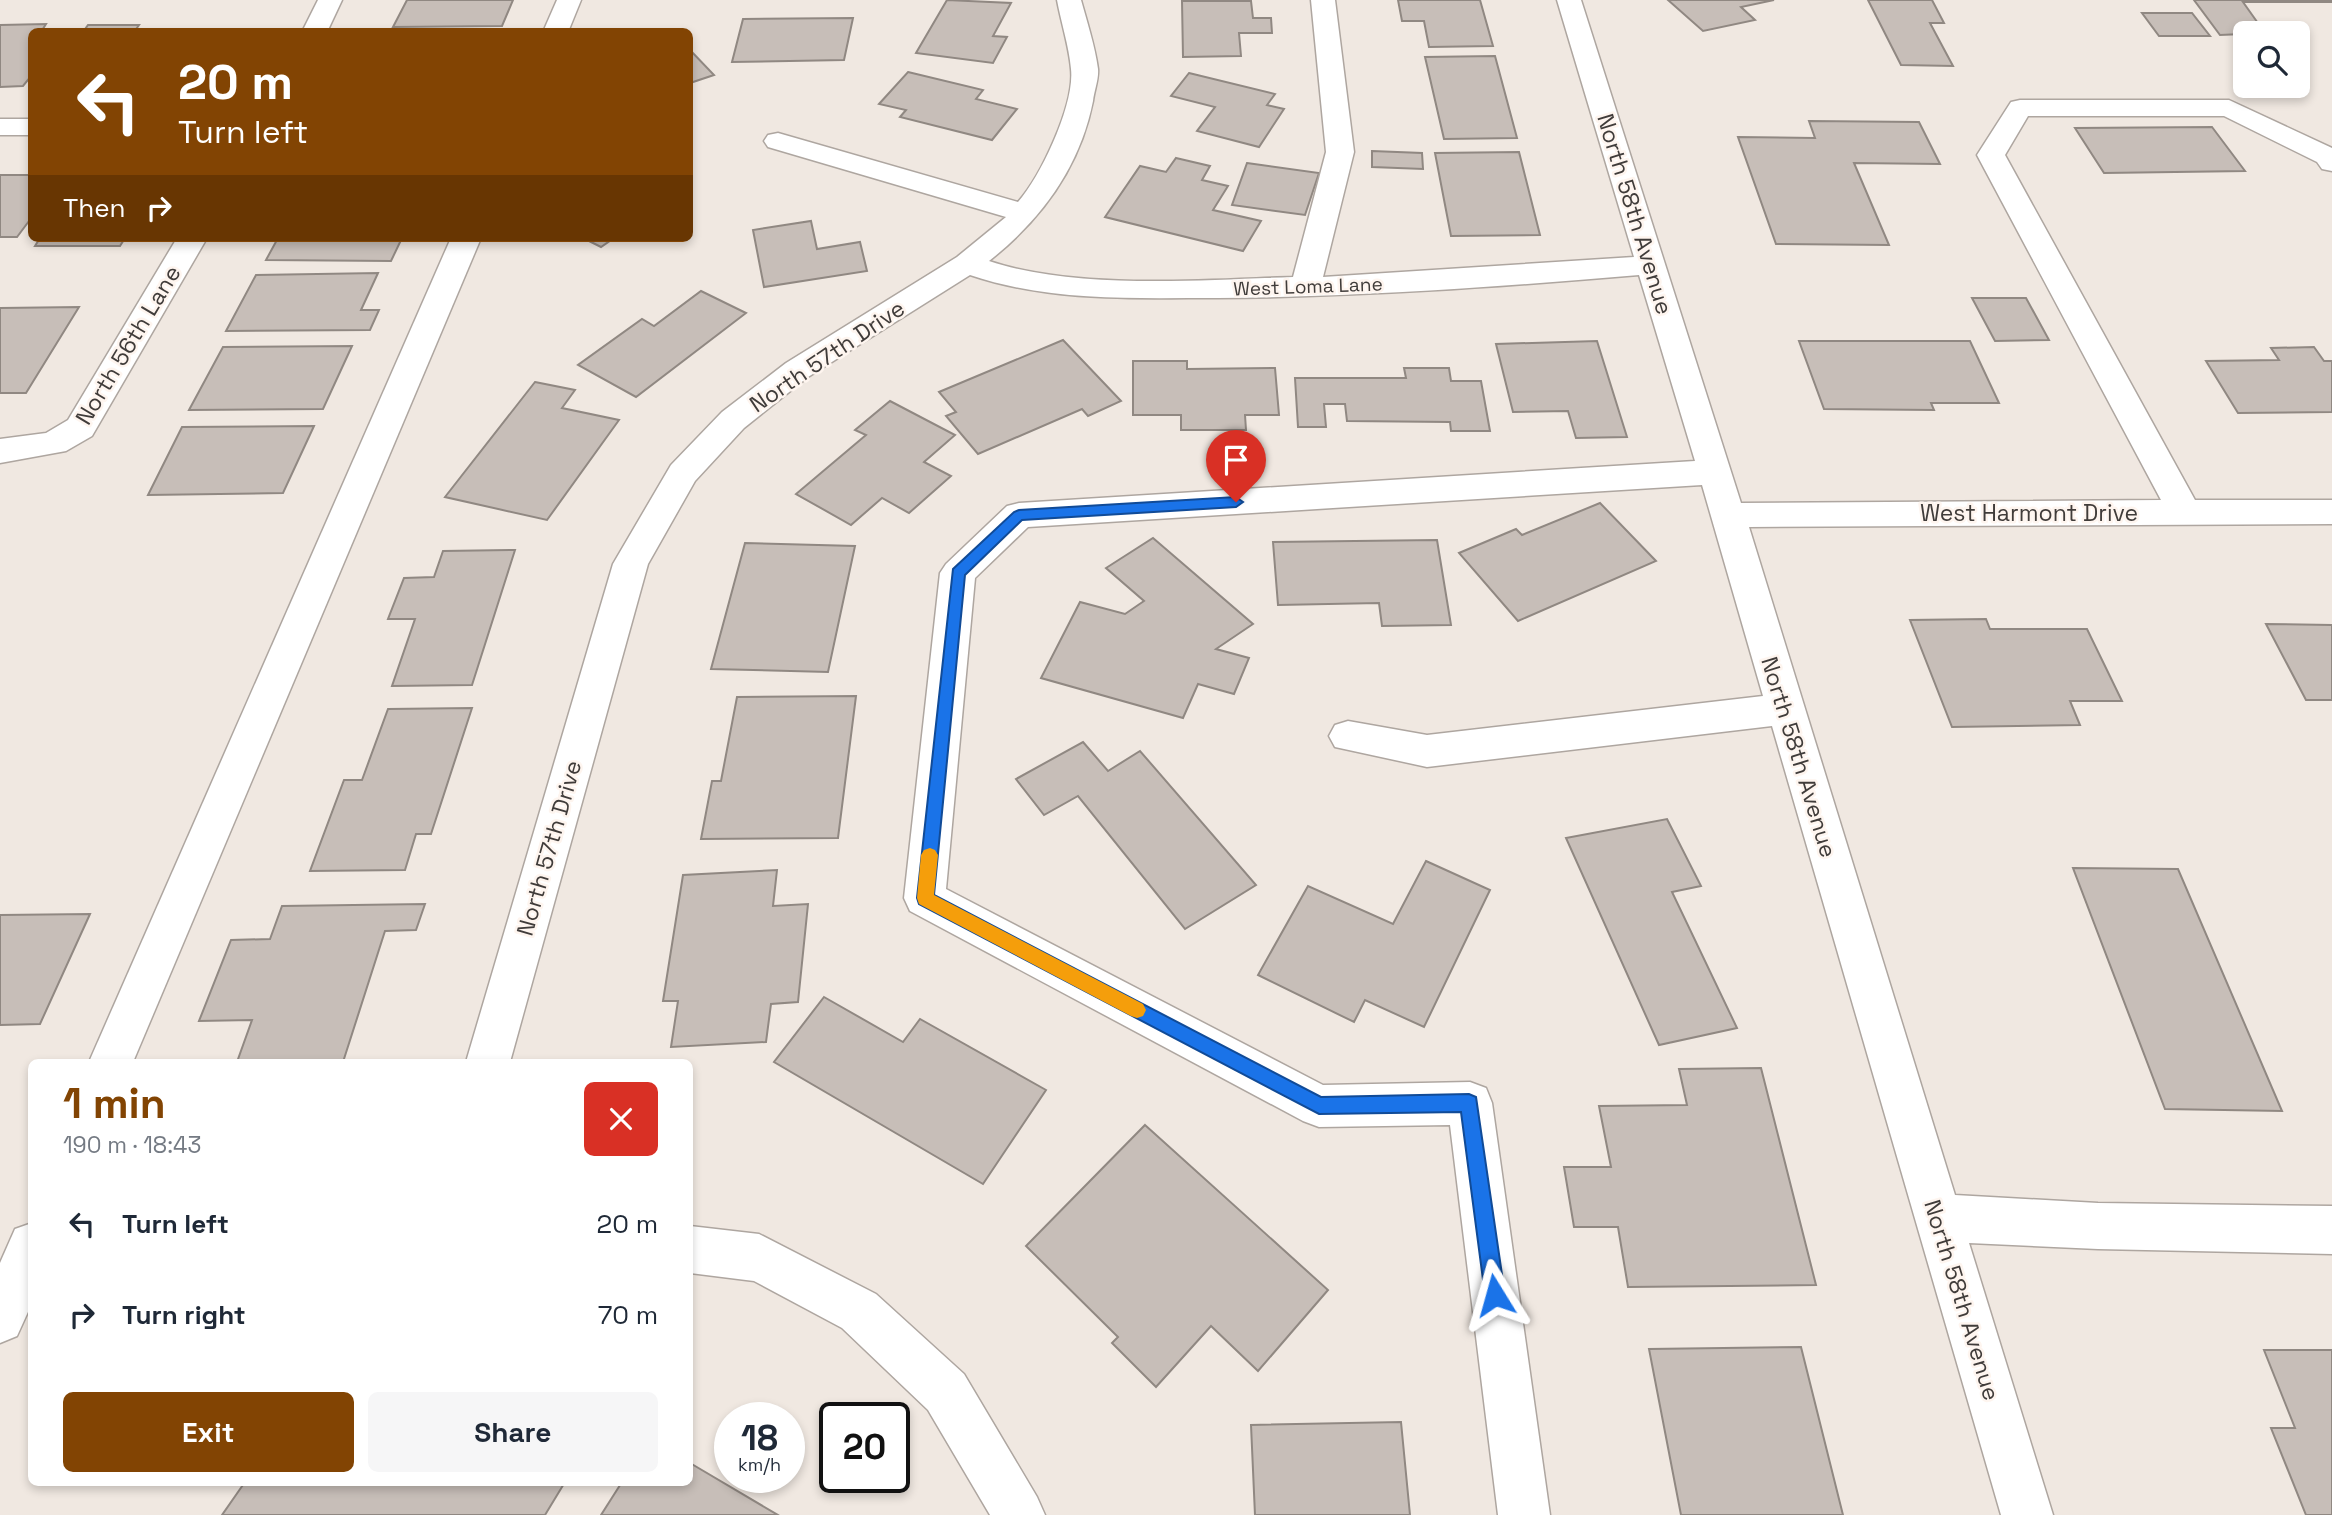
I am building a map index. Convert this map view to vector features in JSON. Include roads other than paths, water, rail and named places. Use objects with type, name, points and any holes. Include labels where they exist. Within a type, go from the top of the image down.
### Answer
[{"type":"street","points":[[557,28],[569,0]]},
{"type":"street","name":"North 57th Drive","points":[[489,1059],[631,564],[683,473],[733,420],[797,370],[967,264],[1008,232],[1043,191],[1076,118],[1085,71],[1069,0]]},
{"type":"street","points":[[1305,288],[1340,152],[1323,0]]},
{"type":"street","name":"North 58th Avenue","points":[[1569,0],[1715,472],[2027,1515]]},
{"type":"street","points":[[2184,512],[1991,155],[2020,108],[2229,108],[2327,156],[2332,163]]},
{"type":"street","points":[[0,127],[28,127]]},
{"type":"street","points":[[778,141],[1024,213]]},
{"type":"street","name":"North 56th Lane","points":[[0,451],[54,443],[80,428],[190,242]]},
{"type":"street","points":[[112,1059],[464,242]]},
{"type":"street","name":"West Loma Lane","points":[[967,264],[1022,280],[1095,288],[1305,288],[1651,265]]},
{"type":"street","points":[[1524,1515],[1469,1103],[1319,1106],[925,898],[958,573],[1019,515],[1715,472]]},
{"type":"street","name":"West Harmont Drive","points":[[1726,515],[2332,512]]},
{"type":"street","points":[[1348,736],[1427,751],[1785,709]]},
{"type":"street","points":[[1938,1219],[2098,1226],[2332,1230]]},
{"type":"street","points":[[693,1250],[759,1258],[859,1311],[946,1392],[1019,1515]]},
{"type":"street","points":[[0,1319],[28,1254]]}]
